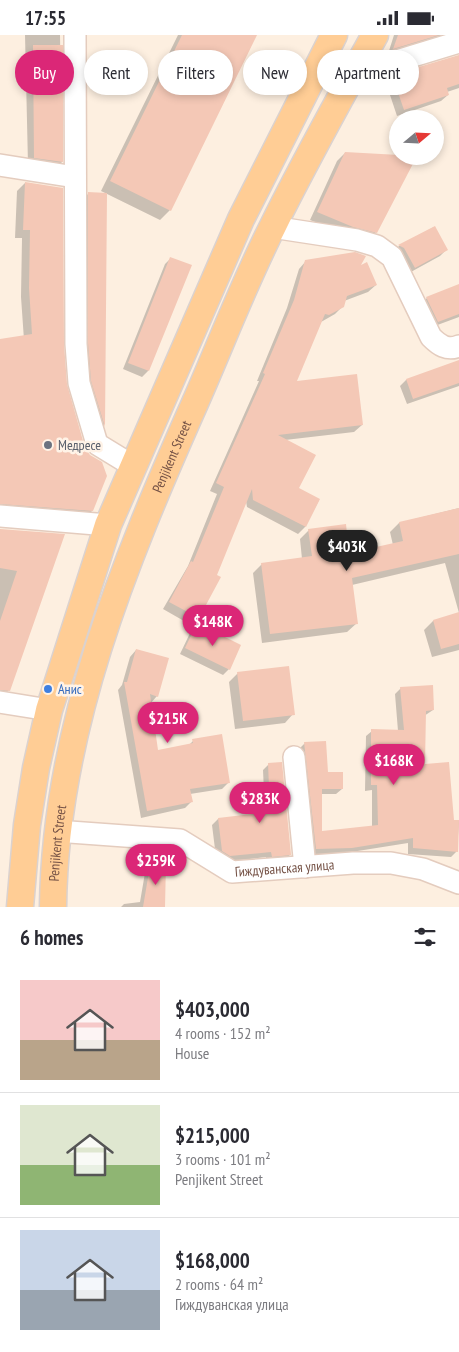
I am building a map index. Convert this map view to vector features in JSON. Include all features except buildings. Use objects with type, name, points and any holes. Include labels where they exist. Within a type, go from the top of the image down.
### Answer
[{"type":"main road","points":[[20,907],[27,825],[36,767],[50,710],[108,525],[242,219],[334,35]]},
{"type":"main road","name":"Penjikent Street","points":[[367,50],[375,35]]},
{"type":"main road","name":"Penjikent Street","points":[[53,907],[56,831],[73,734],[89,680],[143,521],[272,227],[343,95]]},
{"type":"street","points":[[75,35],[75,311],[80,383],[97,444],[133,466]]},
{"type":"street","points":[[419,55],[459,43]]},
{"type":"street","points":[[0,165],[75,177]]},
{"type":"street","points":[[272,227],[357,240],[377,245],[392,257],[430,337],[440,346],[452,349],[459,346]]},
{"type":"street","points":[[0,516],[108,525]]},
{"type":"street","points":[[0,702],[50,710]]},
{"type":"street","points":[[294,757],[305,867]]},
{"type":"street","name":"Гиждуванская улица","points":[[56,831],[180,839],[232,872],[353,863],[391,863],[423,869],[459,883]]},
{"type":"place","name":"Медресе","points":[[48,445]]},
{"type":"place","name":"Анис","points":[[48,689]]}]
